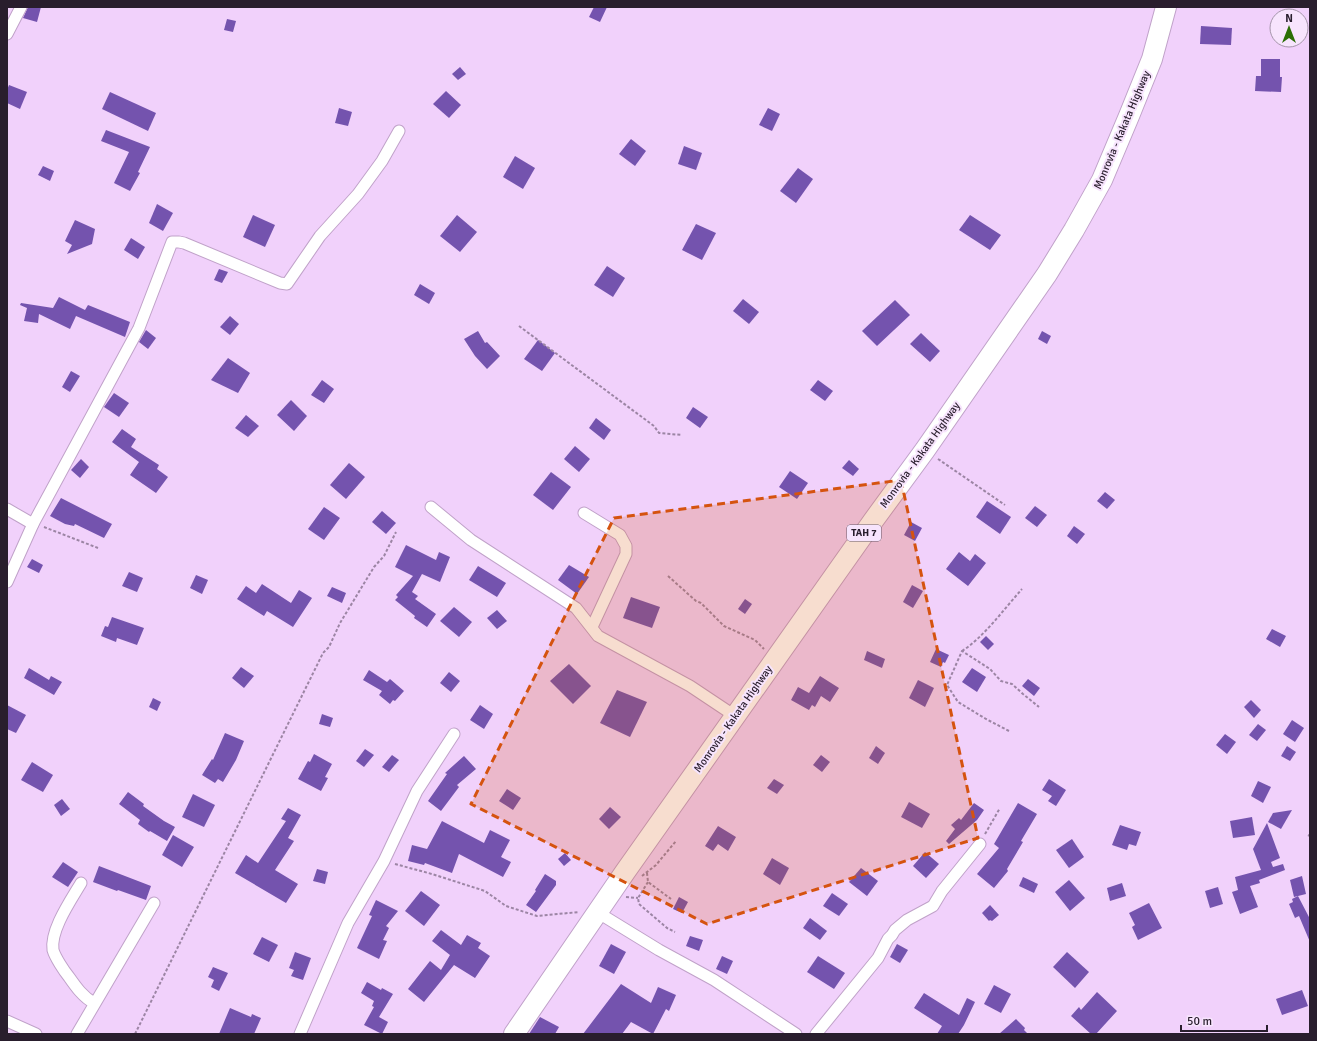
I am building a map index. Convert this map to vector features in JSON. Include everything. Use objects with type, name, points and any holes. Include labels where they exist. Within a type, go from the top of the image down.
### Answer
[{"type":"highway","name":"Monrovia - Kakata Highway","points":[[514,1034],[625,872],[925,450],[1047,274],[1102,180],[1152,59],[1166,7]]},
{"type":"street","points":[[7,34],[21,7]]},
{"type":"street","points":[[7,582],[33,524],[138,328],[172,242],[184,243],[280,283],[287,284],[320,236],[358,194],[382,161],[399,131]]},
{"type":"street","points":[[431,507],[471,540],[576,608],[598,636],[690,686],[735,716]]},
{"type":"street","points":[[7,509],[33,524]]},
{"type":"street","points":[[584,513],[620,535],[626,546],[626,554],[592,627]]},
{"type":"street","points":[[300,1034],[348,923],[384,861],[417,791],[454,734]]},
{"type":"street","points":[[816,1034],[878,958],[888,939],[895,930],[907,920],[933,906],[942,891],[980,844]]},
{"type":"street","points":[[81,883],[60,919],[55,934],[53,951],[76,987],[88,1000],[94,1003]]},
{"type":"street","points":[[77,1034],[154,903]]},
{"type":"street","points":[[597,912],[659,950],[714,980],[796,1034]]},
{"type":"street","points":[[7,1021],[36,1034]]},
{"type":"path","points":[[519,326],[654,426],[659,433],[682,435]]},
{"type":"path","points":[[925,450],[1005,505]]},
{"type":"path","points":[[33,524],[98,548]]},
{"type":"path","points":[[135,1034],[323,653],[329,647],[340,623],[374,567],[384,556],[396,532]]},
{"type":"path","points":[[668,576],[696,601],[701,603],[724,626],[755,640],[776,659]]},
{"type":"path","points":[[1009,731],[958,702],[947,685],[962,651],[984,633],[1022,589]]},
{"type":"path","points":[[962,651],[990,669],[1002,681],[1012,684],[1039,707]]},
{"type":"path","points":[[980,844],[1000,808]]},
{"type":"path","points":[[625,872],[638,878],[647,873],[656,865],[676,841]]},
{"type":"path","points":[[384,861],[485,890],[506,906],[537,916],[576,912],[597,912]]},
{"type":"path","points":[[647,873],[648,882],[638,898],[640,904],[667,928],[675,932]]},
{"type":"path","points":[[648,882],[671,899]]},
{"type":"highlighted area","points":[[901,480],[978,838],[707,924],[471,804],[614,518]]},
{"type":"building","points":[[28,7],[41,7],[37,22],[23,18]]},
{"type":"building","points":[[594,7],[607,7],[600,22],[589,17]]},
{"type":"building","points":[[227,19],[236,21],[233,32],[224,30]]},
{"type":"building","points":[[1201,26],[1232,28],[1231,45],[1200,44]]},
{"type":"building","points":[[1261,59],[1280,59],[1280,77],[1282,77],[1281,92],[1255,91],[1256,76],[1261,76]]},
{"type":"building","points":[[460,67],[466,74],[458,80],[452,74]]},
{"type":"building","points":[[9,85],[27,92],[20,109],[7,103],[7,90]]},
{"type":"building","points":[[446,91],[461,105],[449,118],[433,104]]},
{"type":"building","points":[[110,92],[156,113],[148,131],[102,109]]},
{"type":"building","points":[[339,108],[352,112],[348,126],[335,123]]},
{"type":"building","points":[[768,108],[780,114],[772,131],[759,125]]},
{"type":"building","points":[[106,130],[150,147],[138,172],[140,173],[130,191],[114,183],[129,152],[101,141]]},
{"type":"building","points":[[631,139],[646,151],[635,166],[619,154]]},
{"type":"building","points":[[684,146],[702,153],[696,170],[678,164]]},
{"type":"building","points":[[515,156],[535,168],[523,189],[503,177]]},
{"type":"building","points":[[43,166],[54,171],[50,181],[38,175]]},
{"type":"building","points":[[798,168],[813,179],[796,203],[780,191]]},
{"type":"building","points":[[157,204],[173,213],[163,231],[149,223]]},
{"type":"building","points":[[253,215],[275,225],[265,247],[243,237]]},
{"type":"building","points":[[457,215],[477,232],[460,252],[440,236]]},
{"type":"building","points":[[970,215],[1001,235],[990,250],[959,230]]},
{"type":"building","points":[[75,220],[95,229],[92,244],[67,254],[72,245],[65,241]]},
{"type":"building","points":[[696,224],[716,233],[702,260],[682,250]]},
{"type":"building","points":[[131,238],[145,247],[138,259],[124,250]]},
{"type":"building","points":[[607,266],[625,278],[613,297],[594,285]]},
{"type":"building","points":[[219,269],[228,272],[222,283],[214,280]]},
{"type":"building","points":[[420,284],[435,293],[429,304],[414,295]]},
{"type":"building","points":[[59,297],[85,310],[88,305],[130,322],[125,337],[76,316],[70,329],[39,314],[38,323],[24,321],[27,308],[20,305],[21,303],[53,308]]},
{"type":"building","points":[[743,299],[759,312],[749,324],[733,311]]},
{"type":"building","points":[[895,300],[910,315],[877,346],[862,331]]},
{"type":"building","points":[[230,316],[239,324],[230,335],[220,327]]},
{"type":"building","points":[[146,330],[156,338],[148,349],[139,342]]},
{"type":"building","points":[[478,331],[485,343],[487,342],[500,356],[487,369],[475,356],[464,339]]},
{"type":"building","points":[[1042,331],[1051,336],[1047,344],[1038,339]]},
{"type":"building","points":[[921,333],[940,351],[930,362],[910,344]]},
{"type":"building","points":[[538,340],[555,353],[542,371],[524,359]]},
{"type":"building","points":[[228,358],[250,373],[238,393],[211,380]]},
{"type":"building","points":[[71,371],[80,376],[70,392],[62,387]]},
{"type":"building","points":[[322,380],[334,389],[324,403],[311,395]]},
{"type":"building","points":[[818,380],[833,391],[825,401],[810,390]]},
{"type":"building","points":[[114,393],[129,403],[119,417],[104,407]]},
{"type":"building","points":[[291,400],[307,416],[294,431],[277,415]]},
{"type":"building","points":[[693,407],[708,417],[700,428],[686,418]]},
{"type":"building","points":[[246,415],[259,426],[248,437],[235,428]]},
{"type":"building","points":[[596,418],[611,430],[604,440],[589,428]]},
{"type":"building","points":[[122,429],[136,439],[131,447],[159,465],[157,469],[168,477],[156,493],[130,475],[139,462],[112,442]]},
{"type":"building","points":[[575,446],[590,459],[579,472],[564,459]]},
{"type":"building","points":[[81,459],[89,467],[80,478],[71,470]]},
{"type":"building","points":[[849,460],[859,469],[853,476],[842,468]]},
{"type":"building","points":[[349,463],[365,477],[346,499],[330,485]]},
{"type":"building","points":[[790,471],[808,483],[797,499],[779,487]]},
{"type":"building","points":[[551,472],[571,487],[553,510],[533,495]]},
{"type":"building","points":[[1105,492],[1115,500],[1107,509],[1097,501]]},
{"type":"building","points":[[61,498],[112,524],[104,538],[75,524],[74,526],[65,524],[50,516]]},
{"type":"building","points":[[987,501],[1011,517],[1000,534],[976,517]]},
{"type":"building","points":[[1035,506],[1047,515],[1037,527],[1025,518]]},
{"type":"building","points":[[324,507],[340,518],[324,540],[308,529]]},
{"type":"building","points":[[382,511],[396,523],[386,534],[372,522]]},
{"type":"building","points":[[911,522],[922,528],[915,541],[904,535]]},
{"type":"building","points":[[1074,526],[1085,534],[1077,544],[1067,536]]},
{"type":"building","points":[[406,545],[436,560],[439,552],[450,557],[440,582],[422,574],[412,592],[418,596],[415,599],[436,614],[427,627],[414,618],[415,616],[395,600],[398,597],[396,595],[413,576],[395,567]]},
{"type":"building","points":[[959,552],[970,561],[975,554],[986,563],[968,586],[946,569]]},
{"type":"building","points":[[32,559],[43,565],[39,573],[27,567]]},
{"type":"building","points":[[569,565],[589,577],[577,594],[558,580]]},
{"type":"building","points":[[478,566],[506,583],[497,597],[469,580]]},
{"type":"building","points":[[129,572],[143,578],[137,592],[122,586]]},
{"type":"building","points":[[196,575],[208,580],[202,594],[190,588]]},
{"type":"building","points":[[262,584],[291,603],[299,590],[312,598],[293,627],[267,611],[264,616],[237,599],[246,586],[256,593]]},
{"type":"building","points":[[912,585],[923,591],[913,608],[903,602]]},
{"type":"building","points":[[332,587],[346,593],[342,603],[327,596]]},
{"type":"building","points":[[631,597],[660,607],[652,628],[623,618]]},
{"type":"building","points":[[745,599],[752,604],[745,614],[738,609]]},
{"type":"building","points":[[454,607],[472,622],[459,637],[440,621]]},
{"type":"building","points":[[497,610],[507,621],[497,629],[487,618]]},
{"type":"building","points":[[112,617],[144,628],[137,645],[117,638],[116,642],[101,636],[105,626],[108,627]]},
{"type":"building","points":[[1272,629],[1286,636],[1280,647],[1266,639]]},
{"type":"building","points":[[986,636],[994,644],[988,650],[980,642]]},
{"type":"building","points":[[936,649],[949,655],[941,667],[930,662]]},
{"type":"building","points":[[867,651],[885,659],[882,668],[864,660]]},
{"type":"building","points":[[569,664],[591,686],[573,704],[550,681]]},
{"type":"building","points":[[241,667],[254,676],[244,688],[232,678]]},
{"type":"building","points":[[29,668],[49,680],[51,676],[62,682],[54,695],[24,678]]},
{"type":"building","points":[[972,668],[986,677],[977,692],[962,682]]},
{"type":"building","points":[[369,670],[387,682],[390,679],[404,691],[395,701],[393,700],[390,704],[379,695],[382,691],[363,680]]},
{"type":"building","points":[[449,672],[460,681],[451,692],[440,683]]},
{"type":"building","points":[[820,676],[839,688],[830,702],[821,696],[815,707],[812,705],[809,710],[791,700],[798,687],[809,693]]},
{"type":"building","points":[[1028,679],[1040,688],[1034,696],[1022,686]]},
{"type":"building","points":[[918,680],[934,688],[925,707],[909,698]]},
{"type":"building","points":[[617,690],[647,702],[630,737],[600,723]]},
{"type":"building","points":[[153,698],[161,702],[157,711],[149,707]]},
{"type":"building","points":[[1251,700],[1261,710],[1254,718],[1244,707]]},
{"type":"building","points":[[7,705],[26,715],[16,733],[7,729]]},
{"type":"building","points":[[480,705],[493,714],[484,729],[470,720]]},
{"type":"building","points":[[322,714],[333,718],[330,727],[319,724]]},
{"type":"building","points":[[1292,720],[1304,728],[1295,742],[1283,734]]},
{"type":"building","points":[[1258,724],[1266,730],[1257,741],[1249,735]]},
{"type":"building","points":[[225,733],[244,741],[236,760],[223,782],[218,779],[215,783],[202,775],[212,759],[213,760]]},
{"type":"building","points":[[1225,734],[1236,742],[1227,754],[1216,745]]},
{"type":"building","points":[[876,746],[885,753],[878,764],[869,758]]},
{"type":"building","points":[[1287,746],[1296,752],[1290,761],[1281,756]]},
{"type":"building","points":[[365,749],[374,755],[364,767],[356,761]]},
{"type":"building","points":[[314,754],[332,764],[325,777],[328,778],[321,791],[298,779],[308,761],[310,762]]},
{"type":"building","points":[[392,755],[399,760],[389,772],[382,767]]},
{"type":"building","points":[[821,755],[830,762],[822,772],[813,765]]},
{"type":"building","points":[[464,756],[476,769],[457,785],[459,787],[441,811],[428,801],[447,774],[445,773]]},
{"type":"building","points":[[32,762],[53,775],[43,792],[21,780]]},
{"type":"building","points":[[774,779],[784,785],[777,794],[767,788]]},
{"type":"building","points":[[1049,779],[1066,790],[1056,806],[1048,801],[1052,796],[1042,790]]},
{"type":"building","points":[[1258,781],[1271,787],[1263,803],[1251,796]]},
{"type":"building","points":[[507,789],[521,798],[513,810],[499,801]]},
{"type":"building","points":[[128,792],[144,804],[143,806],[175,827],[167,841],[150,831],[149,832],[138,824],[140,820],[119,804]]},
{"type":"building","points":[[193,794],[215,805],[204,827],[182,817]]},
{"type":"building","points":[[62,799],[70,809],[61,816],[54,805]]},
{"type":"building","points":[[909,802],[930,814],[922,828],[901,817]]},
{"type":"building","points":[[974,803],[984,810],[977,820],[949,844],[946,841],[955,829],[951,825],[959,818],[961,820]]},
{"type":"building","points":[[1018,803],[1037,814],[1021,841],[1023,842],[1007,869],[1008,871],[994,888],[977,874],[999,848],[994,844]]},
{"type":"building","points":[[610,807],[621,817],[609,829],[599,819]]},
{"type":"building","points":[[288,808],[301,815],[288,838],[294,841],[275,870],[298,884],[286,903],[235,873],[246,855],[258,863],[286,821],[281,819]]},
{"type":"building","points":[[1292,810],[1281,829],[1268,822],[1273,813]]},
{"type":"building","points":[[1252,817],[1255,835],[1233,838],[1230,821]]},
{"type":"building","points":[[442,821],[484,843],[490,830],[510,840],[501,857],[511,862],[503,877],[459,854],[452,873],[425,863],[424,865],[408,861],[412,845],[427,849]]},
{"type":"building","points":[[1267,823],[1280,858],[1271,862],[1273,867],[1283,864],[1285,870],[1259,880],[1260,883],[1250,886],[1258,907],[1240,914],[1232,892],[1238,890],[1235,877],[1261,870],[1253,849]]},
{"type":"building","points":[[1120,825],[1141,832],[1136,846],[1129,844],[1127,850],[1112,845]]},
{"type":"building","points":[[718,826],[736,837],[728,851],[718,844],[713,851],[705,846]]},
{"type":"building","points":[[173,835],[194,847],[182,867],[162,855]]},
{"type":"building","points":[[1072,839],[1084,857],[1069,868],[1056,850]]},
{"type":"building","points":[[925,852],[939,864],[926,878],[913,866]]},
{"type":"building","points":[[565,853],[571,860],[564,866],[558,859]]},
{"type":"building","points":[[772,858],[789,868],[780,885],[763,874]]},
{"type":"building","points":[[63,862],[78,872],[68,887],[52,877]]},
{"type":"building","points":[[99,866],[151,886],[146,900],[93,882]]},
{"type":"building","points":[[861,868],[878,881],[867,896],[849,882]]},
{"type":"building","points":[[317,869],[328,872],[325,884],[313,881]]},
{"type":"building","points":[[545,874],[556,881],[556,885],[536,912],[526,905],[536,891],[535,890]]},
{"type":"building","points":[[1302,876],[1306,894],[1294,897],[1290,880]]},
{"type":"building","points":[[1023,877],[1038,884],[1034,893],[1019,886]]},
{"type":"building","points":[[1069,880],[1085,898],[1070,911],[1055,892]]},
{"type":"building","points":[[1122,883],[1126,896],[1110,901],[1107,888]]},
{"type":"building","points":[[1218,887],[1223,904],[1210,908],[1205,891]]},
{"type":"building","points":[[421,891],[440,905],[424,926],[405,911]]},
{"type":"building","points":[[832,893],[848,904],[839,916],[823,906]]},
{"type":"building","points":[[1298,896],[1310,919],[1310,942],[1299,916],[1295,918],[1289,904],[1293,902],[1292,899]]},
{"type":"building","points":[[679,897],[688,902],[682,913],[673,909]]},
{"type":"building","points":[[376,900],[398,911],[386,926],[389,928],[383,940],[387,941],[379,959],[357,948],[372,916],[369,915]]},
{"type":"building","points":[[1149,903],[1162,928],[1138,940],[1132,927],[1135,925],[1129,913]]},
{"type":"building","points":[[990,905],[999,915],[992,921],[989,921],[982,913]]},
{"type":"building","points":[[810,918],[827,931],[820,940],[803,928]]},
{"type":"building","points":[[441,930],[461,945],[467,935],[481,943],[478,948],[490,956],[475,978],[454,965],[424,1002],[408,989],[430,961],[441,970],[450,955],[432,941]]},
{"type":"building","points":[[690,936],[703,940],[699,951],[686,946]]},
{"type":"building","points":[[262,937],[278,945],[269,962],[253,954]]},
{"type":"building","points":[[611,944],[626,952],[614,974],[599,966]]},
{"type":"building","points":[[897,944],[908,950],[900,963],[890,957]]},
{"type":"building","points":[[295,952],[311,958],[303,980],[291,976],[294,970],[289,968]]},
{"type":"building","points":[[1067,952],[1089,972],[1075,988],[1053,967]]},
{"type":"building","points":[[722,956],[733,961],[727,974],[716,969]]},
{"type":"building","points":[[818,956],[845,973],[834,989],[807,972]]},
{"type":"building","points":[[213,967],[228,973],[219,991],[211,987],[214,980],[208,977]]},
{"type":"building","points":[[367,982],[381,990],[382,988],[393,994],[379,1017],[388,1022],[382,1034],[364,1025],[374,1007],[372,1006],[374,1001],[361,993]]},
{"type":"building","points":[[621,984],[651,1003],[658,987],[676,995],[669,1011],[666,1009],[653,1034],[631,1022],[622,1034],[583,1034]]},
{"type":"building","points":[[994,985],[1011,994],[1001,1013],[984,1004]]},
{"type":"building","points":[[1302,990],[1308,1006],[1282,1015],[1276,999]]},
{"type":"building","points":[[1097,992],[1117,1011],[1096,1034],[1091,1034],[1071,1016],[1079,1007],[1081,1010]]},
{"type":"building","points":[[924,993],[959,1015],[967,998],[975,1002],[958,1034],[937,1034],[942,1026],[914,1008]]},
{"type":"building","points":[[230,1008],[251,1017],[252,1014],[261,1018],[254,1034],[219,1034]]},
{"type":"building","points":[[540,1017],[559,1027],[555,1034],[529,1034]]},
{"type":"building","points":[[1016,1019],[1025,1028],[1024,1030],[1028,1034],[999,1034]]}]
